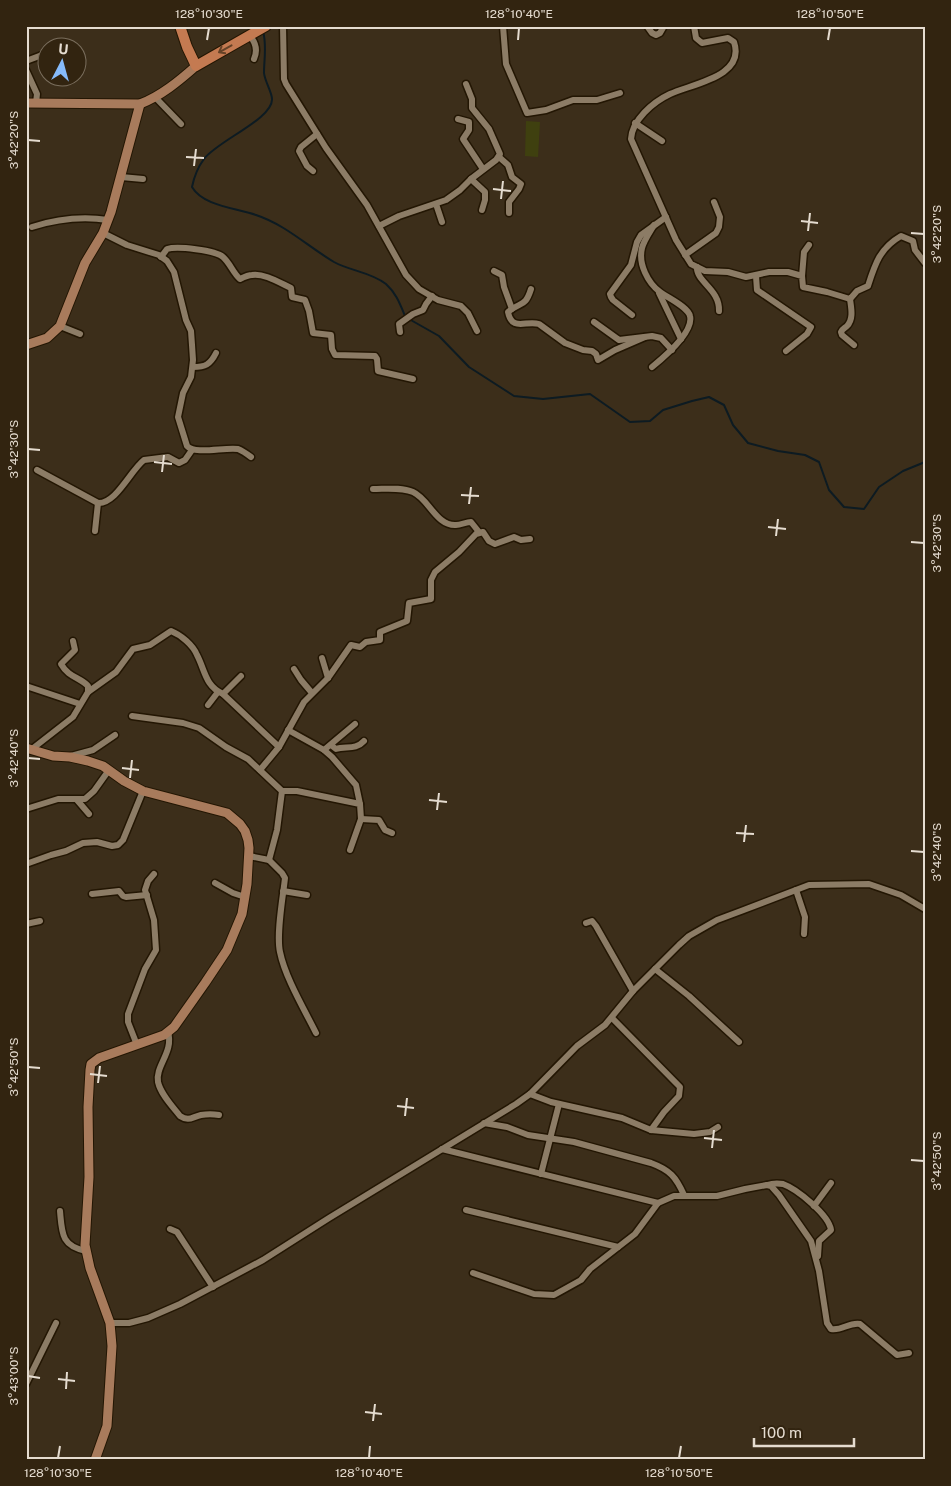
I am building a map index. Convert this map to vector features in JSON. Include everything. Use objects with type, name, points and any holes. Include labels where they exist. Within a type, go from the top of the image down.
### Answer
[{"type":"main road","points":[[180,26],[186,47],[196,66],[266,26]]},
{"type":"street","points":[[283,26],[284,79],[286,84],[317,134],[363,198],[406,275],[419,289],[438,300],[461,306],[468,313],[477,331]]},
{"type":"street","points":[[504,26],[506,64],[527,113],[546,110],[573,100],[597,100],[620,93]]},
{"type":"street","points":[[647,26],[652,33],[656,34],[660,33],[664,26]]},
{"type":"street","points":[[694,26],[696,38],[702,42],[728,38],[734,42],[736,52],[733,62],[716,78],[670,94],[658,101],[635,124],[631,139],[666,217],[691,264],[711,272],[728,272],[746,278],[769,272],[788,272],[802,276]]},
{"type":"street","points":[[252,34],[256,50],[254,59]]},
{"type":"street","points":[[26,61],[38,56]]},
{"type":"street","points":[[26,70],[36,94],[31,103],[140,104],[155,97],[181,80],[196,66]]},
{"type":"street","points":[[466,84],[472,99],[472,108],[488,129],[500,154],[499,157],[508,165],[512,177],[521,184],[520,189],[510,200],[509,213]]},
{"type":"street","points":[[155,97],[181,124]]},
{"type":"street","points":[[26,344],[48,338],[60,326],[85,263],[103,233],[108,220],[140,104]]},
{"type":"street","points":[[458,119],[470,124],[469,130],[463,139],[483,169]]},
{"type":"street","points":[[635,124],[662,141]]},
{"type":"street","points":[[313,171],[307,166],[299,151],[303,145],[317,134]]},
{"type":"street","points":[[379,226],[421,207],[436,204],[456,194],[470,179],[499,157]]},
{"type":"street","points":[[121,177],[143,179]]},
{"type":"street","points":[[470,179],[484,192],[485,200],[482,210]]},
{"type":"street","points":[[685,255],[716,233],[720,217],[714,202]]},
{"type":"street","points":[[436,204],[442,222]]},
{"type":"street","points":[[632,315],[613,300],[610,294],[631,265],[639,238],[654,224],[666,217]]},
{"type":"street","points":[[32,227],[63,219],[88,218],[108,220]]},
{"type":"street","points":[[654,224],[642,246],[641,258],[643,268],[659,292],[681,339]]},
{"type":"street","points":[[103,233],[127,245],[150,251],[161,257],[167,261],[174,272],[190,331],[193,367],[191,377],[183,394],[178,417],[187,446],[192,450],[239,450],[251,458]]},
{"type":"street","points":[[854,345],[841,332],[848,325],[852,312],[850,299],[857,291],[868,286],[880,255],[890,242],[901,236],[913,241],[915,250],[925,263]]},
{"type":"street","points":[[809,244],[804,252],[803,287],[850,299]]},
{"type":"street","points":[[161,257],[167,249],[176,247],[217,253],[224,258],[240,279],[256,274],[291,288],[294,299],[305,300],[313,333],[331,335],[332,348],[335,355],[375,356],[378,372],[413,379]]},
{"type":"street","points":[[697,267],[697,273],[718,300],[719,311]]},
{"type":"street","points":[[494,271],[502,275],[504,287],[512,308]]},
{"type":"street","points":[[756,276],[757,290],[811,328],[807,334],[786,351]]},
{"type":"street","points":[[531,289],[523,304],[509,310],[508,314],[514,322],[517,324],[539,324],[565,343],[583,350],[592,351],[596,354],[598,360],[615,350],[645,337]]},
{"type":"street","points":[[652,367],[672,350],[681,339],[690,322],[690,314],[659,292]]},
{"type":"street","points":[[400,332],[399,324],[413,314],[423,310],[432,296]]},
{"type":"street","points":[[594,322],[619,340],[652,336],[661,338],[672,350]]},
{"type":"street","points":[[60,326],[80,334]]},
{"type":"street","points":[[193,367],[207,366],[216,353]]},
{"type":"street","points":[[37,470],[98,503],[107,502],[144,460],[168,457],[179,463],[185,460],[192,450]]},
{"type":"street","points":[[374,488],[414,492],[444,520],[456,525],[472,522],[479,532],[483,532],[489,541],[495,544],[514,537],[521,540],[530,539]]},
{"type":"street","points":[[95,531],[98,503]]},
{"type":"street","points":[[260,770],[279,747],[304,702],[328,678],[352,645],[360,647],[366,642],[380,640],[381,631],[407,621],[411,601],[431,599],[432,580],[435,572],[479,532]]},
{"type":"street","points":[[29,749],[73,717],[88,692],[116,672],[133,649],[150,645],[171,631],[178,634],[194,650],[212,688],[220,693],[279,747]]},
{"type":"street","points":[[73,641],[75,650],[61,664],[70,675],[88,686],[88,692]]},
{"type":"street","points":[[322,658],[328,678]]},
{"type":"street","points":[[294,669],[312,693]]},
{"type":"street","points":[[208,705],[241,676]]},
{"type":"street","points":[[26,686],[80,704]]},
{"type":"street","points":[[132,716],[183,723],[199,728],[226,747],[248,759],[282,791],[297,791],[360,804]]},
{"type":"street","points":[[324,750],[355,724]]},
{"type":"street","points":[[288,730],[324,750],[356,785],[361,819],[350,850]]},
{"type":"street","points":[[29,749],[54,756],[70,756],[93,750],[115,736]]},
{"type":"street","points":[[331,745],[336,749],[343,747],[354,748],[364,741]]},
{"type":"street","points":[[70,756],[103,766],[143,791],[209,807],[232,816],[245,832],[249,848],[242,914],[227,950],[174,1027],[153,1040],[99,1058],[91,1064],[88,1106],[89,1176],[85,1222],[86,1251],[90,1268],[110,1323],[112,1346],[107,1426],[96,1460]]},
{"type":"street","points":[[26,809],[58,800],[82,800],[89,796],[109,770]]},
{"type":"street","points":[[26,864],[66,851],[83,843],[97,842],[110,846],[118,845],[123,840],[143,791]]},
{"type":"street","points":[[269,860],[277,830],[282,791]]},
{"type":"street","points":[[77,800],[89,814]]},
{"type":"street","points":[[361,819],[379,820],[385,830],[392,833]]},
{"type":"street","points":[[249,856],[269,860],[282,872],[285,878],[280,952],[316,1033]]},
{"type":"street","points":[[137,1045],[128,1022],[128,1014],[144,969],[155,953],[157,945],[154,920],[145,887],[154,874]]},
{"type":"street","points":[[216,883],[233,893],[245,897]]},
{"type":"street","points":[[110,1323],[129,1323],[148,1318],[180,1304],[263,1260],[530,1094],[577,1046],[612,1018],[633,991],[678,944],[699,930],[740,911],[809,885],[818,884],[869,884],[901,895],[925,910]]},
{"type":"street","points":[[92,894],[119,890],[126,897],[147,895]]},
{"type":"street","points":[[796,890],[805,917],[804,934]]},
{"type":"street","points":[[283,891],[307,895]]},
{"type":"street","points":[[586,923],[591,920],[596,926],[633,991]]},
{"type":"street","points":[[26,924],[40,921]]},
{"type":"street","points":[[655,969],[689,996],[739,1042]]},
{"type":"street","points":[[612,1018],[680,1087],[679,1096],[651,1130]]},
{"type":"street","points":[[168,1032],[170,1038],[168,1049],[158,1079],[161,1090],[180,1116],[185,1119],[188,1120],[200,1115],[219,1115]]},
{"type":"street","points":[[530,1094],[559,1104],[622,1118],[651,1130],[694,1134],[710,1132],[718,1127]]},
{"type":"street","points":[[541,1174],[559,1104]]},
{"type":"street","points":[[484,1123],[501,1126],[528,1135],[584,1145],[659,1166],[676,1178],[684,1196]]},
{"type":"street","points":[[442,1150],[658,1203]]},
{"type":"street","points":[[473,1273],[534,1294],[554,1295],[581,1280],[590,1269],[634,1234],[658,1203],[674,1196],[717,1196],[773,1183],[784,1184],[814,1206],[831,1227],[829,1233],[819,1241],[817,1261]]},
{"type":"street","points":[[814,1206],[830,1183]]},
{"type":"street","points":[[767,1185],[771,1186],[779,1195],[811,1241],[817,1261],[828,1323],[831,1329],[838,1330],[852,1324],[860,1324],[897,1355],[909,1353]]},
{"type":"street","points":[[466,1210],[618,1247]]},
{"type":"street","points":[[60,1211],[62,1231],[68,1244],[76,1249],[86,1251]]},
{"type":"street","points":[[170,1229],[176,1232],[213,1287]]},
{"type":"street","points":[[26,1384],[56,1323]]},
{"type":"shaded area","points":[[526,121],[540,122],[538,157],[525,156]]},
{"type":"waterway","points":[[263,31],[265,47],[264,73],[272,96],[270,107],[254,122],[220,145],[204,159],[195,176],[192,187],[197,193],[212,202],[267,219],[287,230],[334,262],[380,280],[392,291],[405,316]]},
{"type":"waterway","points":[[409,319],[439,336],[469,367],[514,396],[543,399],[590,394],[630,422],[650,421],[663,410],[709,397],[724,405],[733,425],[748,443],[778,451],[805,455],[819,462],[829,490],[844,507],[864,509],[879,487],[903,471],[925,462]]}]
